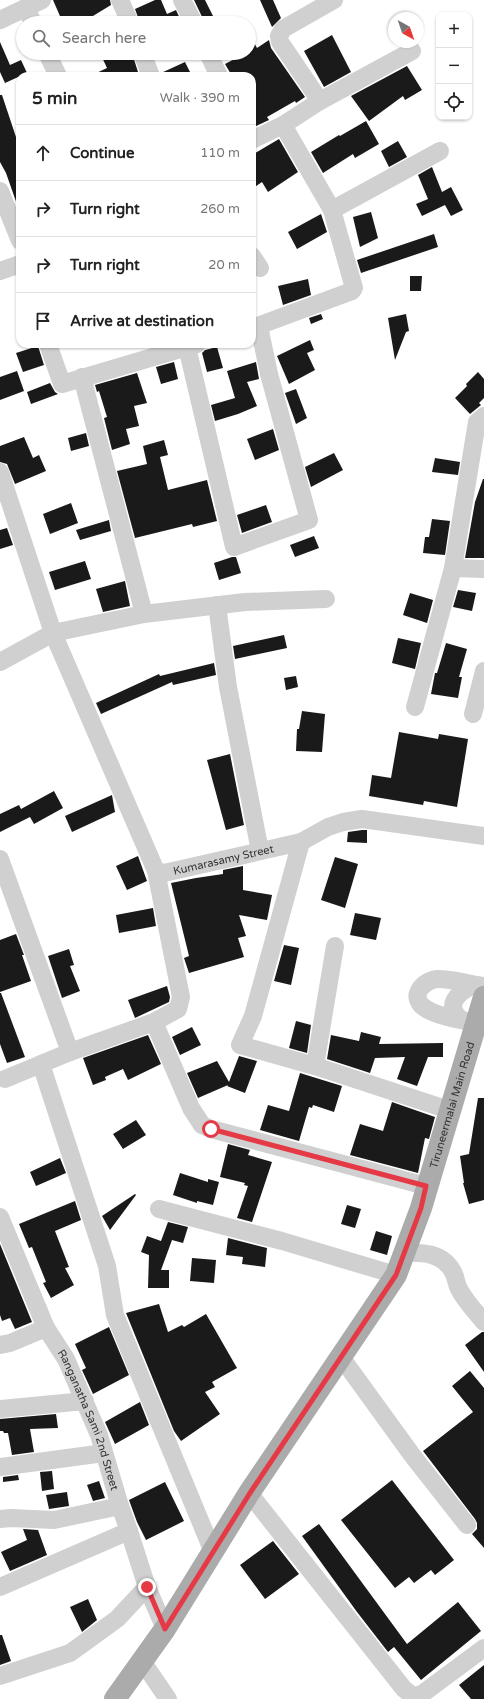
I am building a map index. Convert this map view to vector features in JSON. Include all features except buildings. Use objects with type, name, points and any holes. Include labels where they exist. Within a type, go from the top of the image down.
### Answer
[{"type":"main road","name":"Tiruneermalai Main Road","points":[[115,1699],[165,1629],[250,1493],[396,1275],[421,1208],[426,1186],[449,1110],[469,1022],[481,989]]},
{"type":"street","points":[[120,0],[127,16]]},
{"type":"street","points":[[182,0],[190,16]]},
{"type":"street","points":[[320,101],[280,42],[279,36],[282,29],[334,0]]},
{"type":"street","points":[[0,20],[34,10]]},
{"type":"street","points":[[256,138],[283,125],[320,101],[412,51]]},
{"type":"street","points":[[50,60],[56,72]]},
{"type":"street","points":[[145,60],[149,72]]},
{"type":"street","points":[[211,60],[217,72]]},
{"type":"street","points":[[256,327],[354,288],[332,210],[283,125]]},
{"type":"street","points":[[332,210],[440,151]]},
{"type":"street","points":[[0,191],[16,231]]},
{"type":"street","points":[[0,271],[16,265]]},
{"type":"street","points":[[193,348],[234,547],[309,520],[256,330]]},
{"type":"street","points":[[49,348],[62,384],[182,348]]},
{"type":"street","points":[[82,377],[144,614]]},
{"type":"street","points":[[415,707],[453,568],[477,422],[484,416]]},
{"type":"street","points":[[0,472],[53,633],[156,871],[181,997],[178,1008],[154,1022],[70,1052],[5,1078]]},
{"type":"street","points":[[453,568],[484,569]]},
{"type":"street","points":[[0,662],[53,633],[144,614],[245,602],[326,599]]},
{"type":"street","points":[[217,605],[228,687],[260,850]]},
{"type":"street","points":[[473,714],[484,671]]},
{"type":"street","name":"Kumarasamy Street","points":[[156,871],[164,873],[260,850],[301,842],[328,827],[343,822],[362,819],[484,836]]},
{"type":"street","points":[[301,842],[253,1016],[240,1045],[315,1066],[449,1110]]},
{"type":"street","points":[[0,858],[70,1052]]},
{"type":"street","points":[[315,1066],[334,946]]},
{"type":"street","points":[[469,1022],[428,1010],[420,1005],[417,996],[420,988],[427,982],[437,979],[481,989]]},
{"type":"street","points":[[154,1022],[191,1108],[202,1125],[211,1129],[426,1186]]},
{"type":"street","points":[[41,1064],[107,1266],[114,1316],[213,1552]]},
{"type":"street","points":[[159,1209],[282,1241],[396,1275]]},
{"type":"street","name":"Ranganatha Sami 2nd Street","points":[[0,1217],[46,1328],[66,1359],[99,1435],[120,1506],[147,1587],[165,1629]]},
{"type":"street","points":[[404,1253],[426,1252],[434,1255],[447,1264],[454,1272],[458,1287],[484,1322]]},
{"type":"street","points":[[0,1345],[10,1343],[46,1328]]},
{"type":"street","points":[[341,1357],[412,1455],[467,1525]]},
{"type":"street","points":[[0,1409],[85,1401]]},
{"type":"street","points":[[0,1467],[104,1453]]},
{"type":"street","points":[[250,1493],[404,1689],[413,1696],[422,1694],[484,1648]]},
{"type":"street","points":[[0,1519],[11,1518],[54,1520],[120,1506]]},
{"type":"street","points":[[0,1587],[129,1531]]},
{"type":"street","points":[[0,1676],[70,1653],[117,1619],[147,1587]]},
{"type":"street","points":[[142,1661],[168,1699]]},
{"type":"route","points":[[147,1587],[165,1629],[250,1493],[396,1275],[421,1208],[426,1186],[211,1129]]}]
